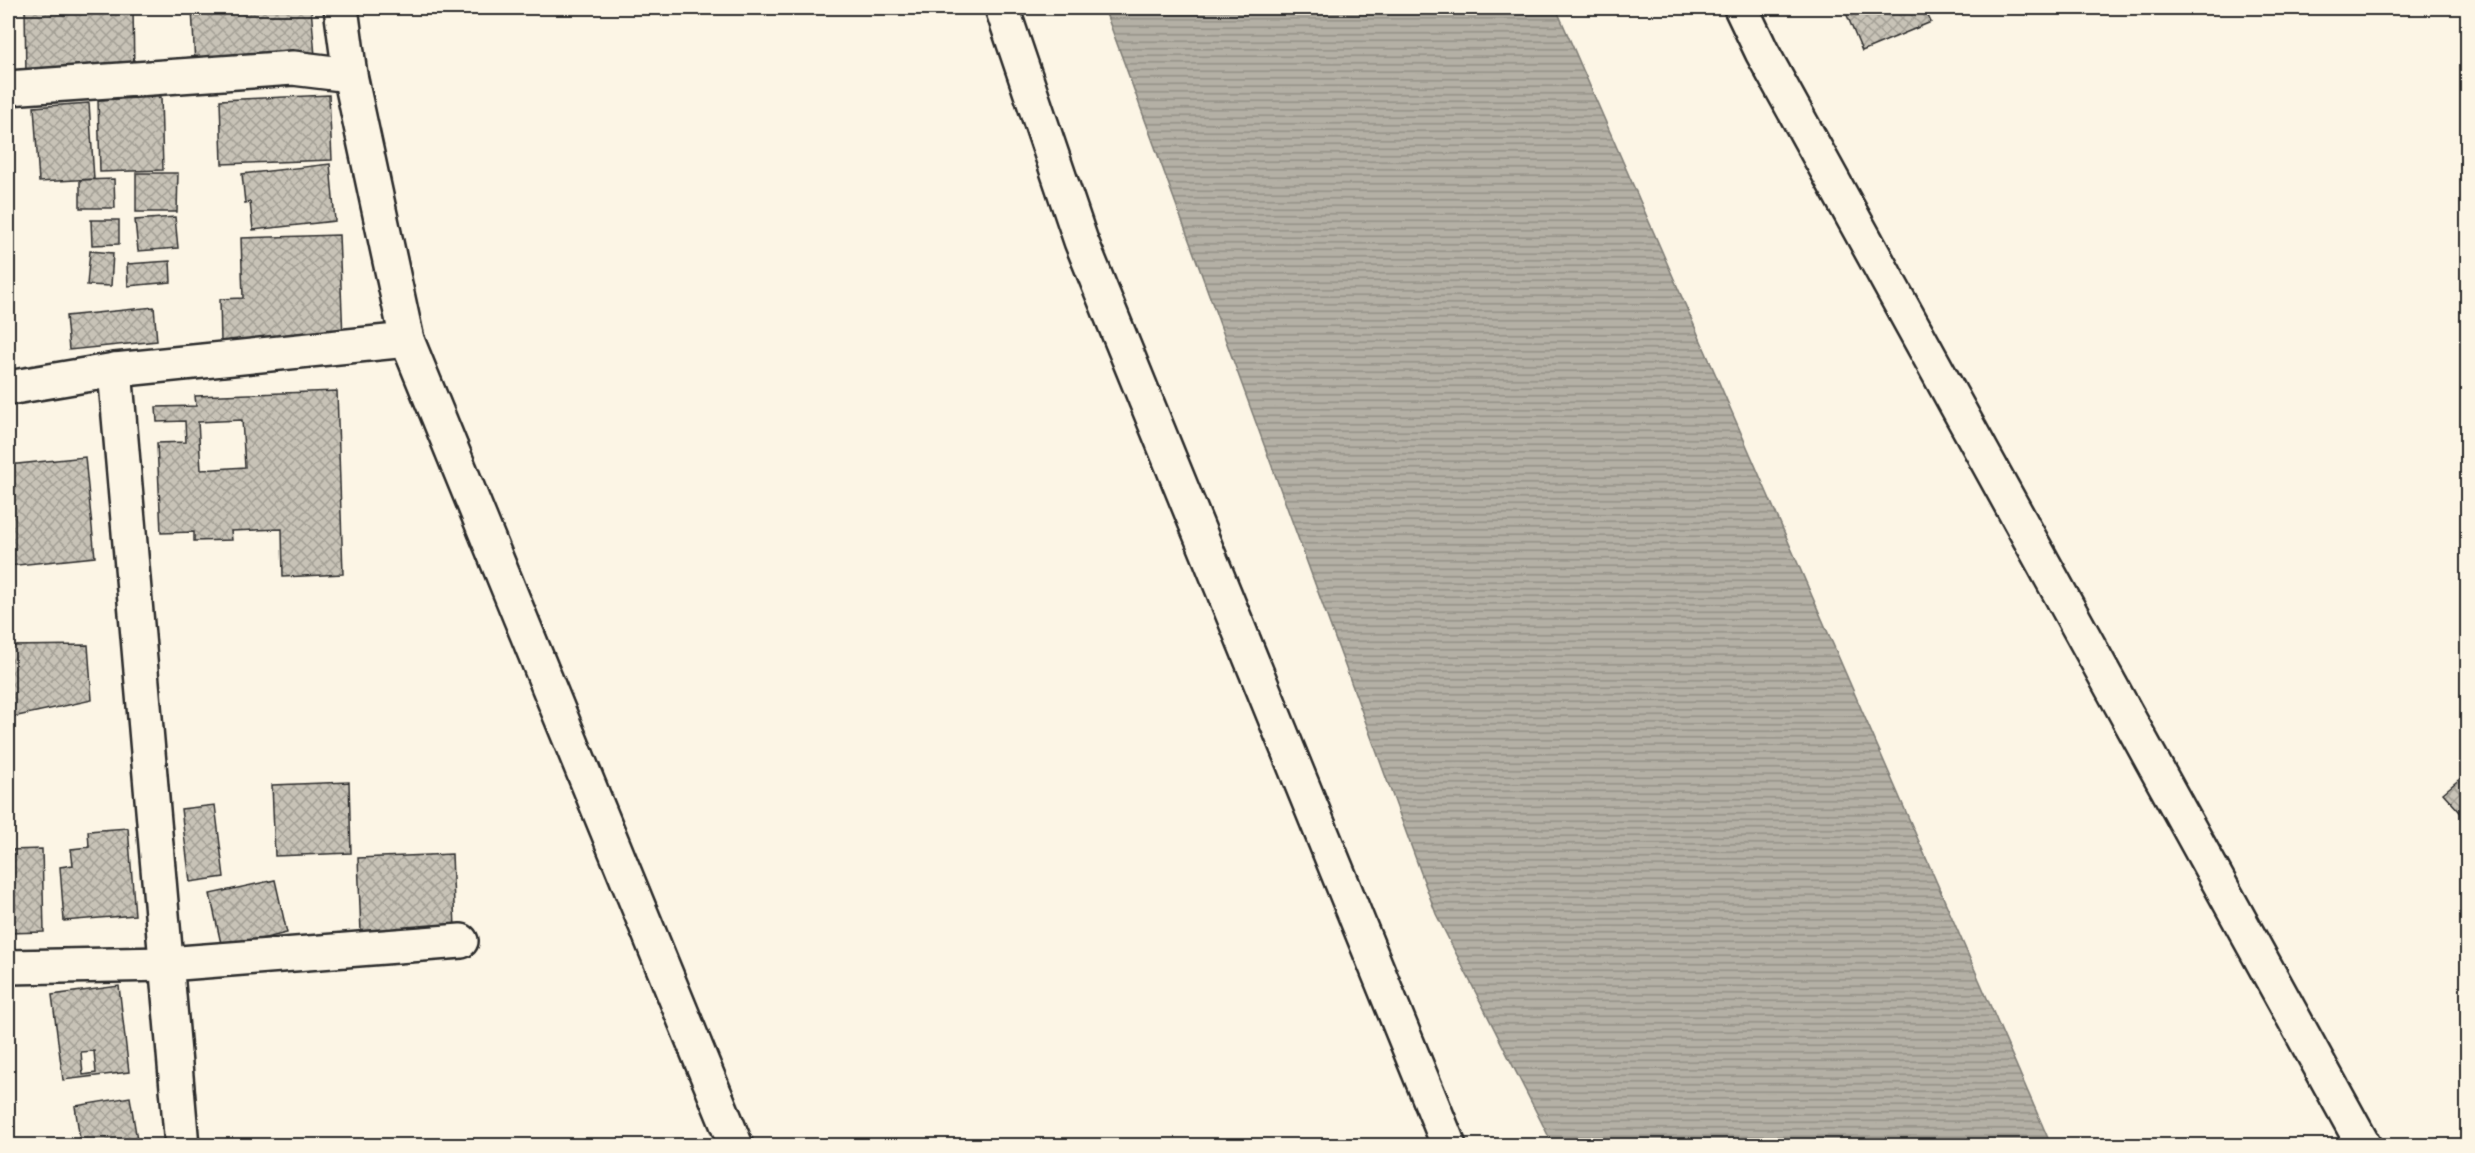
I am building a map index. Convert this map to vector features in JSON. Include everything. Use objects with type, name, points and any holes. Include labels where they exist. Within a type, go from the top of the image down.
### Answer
[{"type":"street","points":[[341,8],[350,75],[407,340],[736,1146]]},
{"type":"street","points":[[1002,8],[1080,241],[1449,1146]]},
{"type":"street","points":[[1741,8],[1773,73],[2364,1146]]},
{"type":"street","points":[[8,88],[294,68],[350,75]]},
{"type":"street","points":[[8,388],[115,370],[407,340]]},
{"type":"street","points":[[115,370],[182,1146]]},
{"type":"street","points":[[8,967],[167,964],[461,941]]},
{"type":"shaded area","points":[[1104,8],[1556,8],[2051,1145],[1553,1145],[1436,914]]},
{"type":"building","points":[[25,8],[133,8],[134,74],[26,76]]},
{"type":"building","points":[[192,8],[311,8],[315,56],[195,65]]},
{"type":"building","points":[[1844,8],[1924,8],[1931,22],[1862,51]]},
{"type":"building","points":[[329,95],[332,160],[222,164],[220,100]]},
{"type":"building","points":[[161,97],[163,170],[100,172],[98,100]]},
{"type":"building","points":[[89,103],[94,179],[39,182],[34,107]]},
{"type":"building","points":[[330,164],[335,221],[253,230],[250,202],[245,203],[242,174]]},
{"type":"building","points":[[136,173],[178,173],[177,212],[136,212]]},
{"type":"building","points":[[114,179],[115,208],[80,208],[80,180]]},
{"type":"building","points":[[175,217],[178,248],[138,251],[135,220]]},
{"type":"building","points":[[91,220],[119,220],[119,244],[92,245]]},
{"type":"building","points":[[339,235],[343,339],[221,343],[220,299],[243,298],[241,238]]},
{"type":"building","points":[[90,251],[113,253],[111,286],[87,285]]},
{"type":"building","points":[[170,261],[171,282],[128,286],[127,264]]},
{"type":"building","points":[[154,307],[157,341],[69,350],[66,316]]},
{"type":"building","points":[[337,391],[343,574],[283,577],[282,529],[231,531],[232,540],[194,541],[194,532],[161,533],[157,443],[186,442],[185,421],[157,422],[156,407],[196,406],[195,396]],"holes":[[[242,420],[245,467],[201,470],[198,422]]]},
{"type":"building","points":[[85,457],[95,557],[8,566],[8,465]]},
{"type":"building","points":[[88,645],[92,700],[8,718],[8,646]]},
{"type":"building","points":[[2468,772],[2468,821],[2443,793]]},
{"type":"building","points":[[349,782],[351,853],[275,856],[272,785]]},
{"type":"building","points":[[215,805],[224,877],[190,882],[181,809]]},
{"type":"building","points":[[128,828],[135,915],[64,921],[60,867],[73,865],[71,849],[89,847],[88,831]]},
{"type":"building","points":[[42,849],[44,932],[8,933],[8,850]]},
{"type":"building","points":[[452,854],[455,929],[361,932],[358,858]]},
{"type":"building","points":[[275,880],[287,933],[222,948],[210,894]]},
{"type":"building","points":[[119,986],[129,1072],[63,1080],[52,995]],"holes":[[[94,1051],[96,1073],[83,1075],[81,1052]]]},
{"type":"building","points":[[130,1097],[138,1146],[81,1146],[75,1106]]}]
